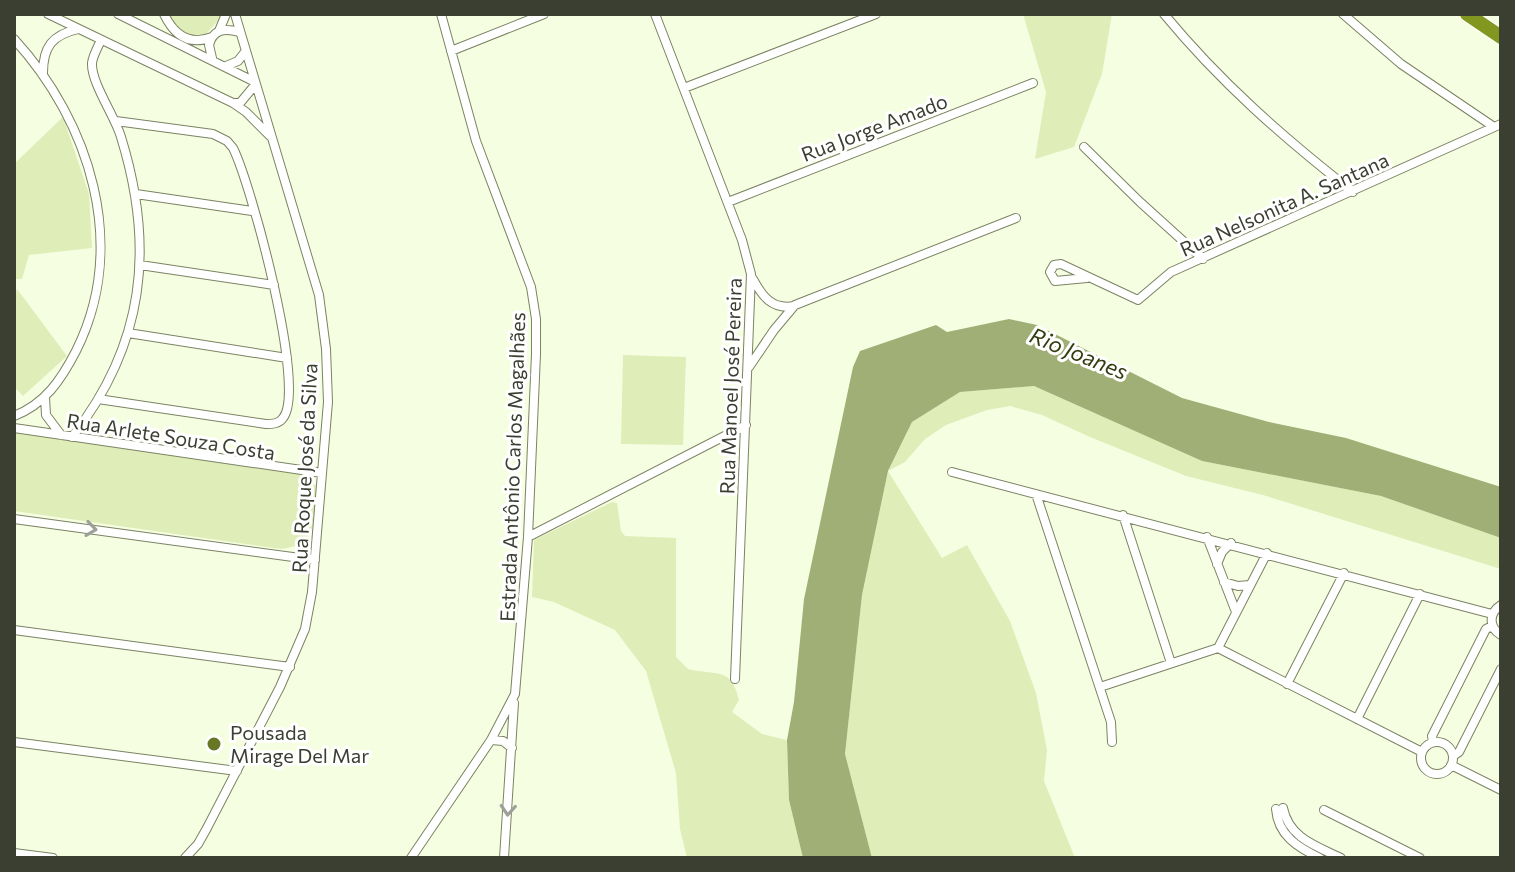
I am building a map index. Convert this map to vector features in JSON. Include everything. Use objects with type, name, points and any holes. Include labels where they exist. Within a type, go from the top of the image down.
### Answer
[{"type":"highway","points":[[1467,14],[1501,37]]},
{"type":"street","points":[[48,14],[236,103],[263,109]]},
{"type":"street","points":[[118,14],[133,18],[254,83],[236,103]]},
{"type":"street","points":[[147,26],[158,21],[163,14],[169,26],[186,40],[202,41],[228,29],[239,32]]},
{"type":"street","points":[[212,59],[209,45],[226,14]]},
{"type":"street","name":"Rua Roque José da Silva","points":[[185,858],[201,839],[290,667],[309,611],[328,376],[324,323],[312,271],[235,14]]},
{"type":"street","name":"Estrada Antônio Carlos Magalhães","points":[[411,858],[491,740],[515,694],[528,541],[536,354],[534,303],[527,274],[476,141],[441,14]]},
{"type":"street","points":[[451,51],[544,14]]},
{"type":"street","name":"Rua Manoel José Pereira","points":[[655,14],[728,202],[751,274],[735,679]]},
{"type":"street","points":[[684,88],[876,14]]},
{"type":"street","points":[[1164,14],[1188,44],[1259,116],[1353,192]]},
{"type":"street","points":[[1343,14],[1401,64],[1498,126]]},
{"type":"street","points":[[43,74],[44,51],[50,41],[57,35],[78,29]]},
{"type":"street","points":[[14,39],[43,74],[82,148],[95,186],[101,228],[98,285],[88,324],[64,374],[45,397],[14,416]]},
{"type":"street","points":[[72,437],[98,399],[128,333],[136,302],[140,265],[141,230],[136,194],[116,121],[92,68],[101,40]]},
{"type":"street","points":[[226,66],[238,61],[245,52]]},
{"type":"street","name":"Rua Jorge Amado","points":[[728,202],[1033,83]]},
{"type":"street","points":[[236,103],[273,140]]},
{"type":"street","points":[[246,112],[263,109]]},
{"type":"street","points":[[98,399],[272,424],[283,418],[289,402],[287,358],[274,285],[238,158],[227,141],[213,134],[116,121]]},
{"type":"street","name":"Rua Nelsonita A. Santana","points":[[1087,278],[1138,300],[1171,272],[1498,126]]},
{"type":"street","points":[[1084,147],[1203,259]]},
{"type":"street","points":[[136,194],[252,211]]},
{"type":"street","points":[[751,274],[769,302],[780,307],[795,305],[1016,218]]},
{"type":"street","points":[[140,265],[274,285]]},
{"type":"street","points":[[749,367],[795,305]]},
{"type":"street","points":[[128,333],[287,358]]},
{"type":"street","points":[[45,397],[46,415],[62,435]]},
{"type":"street","points":[[528,541],[746,425]]},
{"type":"street","name":"Rua Arlete Souza Costa","points":[[14,428],[322,473]]},
{"type":"street","points":[[952,472],[1492,614]]},
{"type":"street","points":[[1036,494],[1111,722],[1112,742]]},
{"type":"street","points":[[1123,515],[1171,663]]},
{"type":"street","points":[[14,519],[315,560]]},
{"type":"street","points":[[1207,537],[1236,612]]},
{"type":"street","points":[[1217,564],[1222,552],[1231,543]]},
{"type":"street","points":[[1218,648],[1267,553]]},
{"type":"street","points":[[1287,684],[1344,573]]},
{"type":"street","points":[[1224,582],[1250,585]]},
{"type":"street","points":[[1357,719],[1420,594]]},
{"type":"street","points":[[1501,605],[1492,614],[1492,626],[1501,635]]},
{"type":"street","points":[[1433,742],[1432,736],[1486,629],[1492,626]]},
{"type":"street","points":[[14,630],[290,667]]},
{"type":"street","points":[[1100,687],[1218,648],[1422,752]]},
{"type":"street","points":[[1433,742],[1422,752],[1422,764],[1430,773],[1442,774],[1459,752],[1501,669]]},
{"type":"street","points":[[504,858],[515,694]]},
{"type":"street","points":[[491,740],[503,741],[512,748]]},
{"type":"street","points":[[14,742],[237,771]]},
{"type":"street","points":[[1433,742],[1446,745],[1452,761],[1501,790]]},
{"type":"street","points":[[1320,858],[1296,847],[1277,821],[1279,808],[1303,840],[1341,858]]},
{"type":"street","points":[[1324,810],[1420,858]]},
{"type":"street","points":[[14,853],[53,858]]},
{"type":"shaded area","points":[[170,14],[224,14],[206,34],[186,36],[173,24]]},
{"type":"shaded area","points":[[1023,14],[1112,14],[1102,74],[1074,147],[1035,159],[1046,92]]},
{"type":"shaded area","points":[[63,117],[89,194],[92,248],[29,255],[22,279],[14,279],[14,164]]},
{"type":"shaded area","points":[[17,289],[67,356],[23,396],[14,387],[14,297]]},
{"type":"shaded area","points":[[623,355],[686,357],[683,445],[621,444]]},
{"type":"shaded area","points":[[1034,386],[1202,461],[1381,496],[1501,538],[1501,569],[1263,495],[1186,476],[1042,415],[1010,406],[987,410],[946,425],[925,439],[905,462],[888,471],[912,422],[960,392]]},
{"type":"shaded area","points":[[14,431],[303,475],[316,486],[312,527],[303,542],[281,549],[14,511]]},
{"type":"shaded area","points":[[888,471],[942,558],[967,545],[1010,621],[1036,693],[1047,750],[1044,781],[1075,858],[872,858],[845,754],[862,595]]},
{"type":"shaded area","points":[[612,502],[617,503],[621,531],[625,536],[676,538],[676,657],[688,669],[727,677],[736,689],[739,700],[732,712],[762,734],[787,740],[789,800],[803,858],[687,858],[680,829],[676,773],[646,671],[615,630],[554,602],[532,597],[534,540]]},
{"type":"water","name":"Rio Joanes","points":[[1009,319],[1037,325],[1182,398],[1269,422],[1346,438],[1501,487],[1501,538],[1381,496],[1202,461],[1034,386],[960,392],[912,422],[888,471],[862,595],[845,754],[872,858],[803,858],[789,800],[787,740],[794,702],[804,599],[853,367],[860,351],[936,325],[947,332]]},
{"type":"place","name":"Pousada Mirage Del Mar","points":[[214,744]]}]
